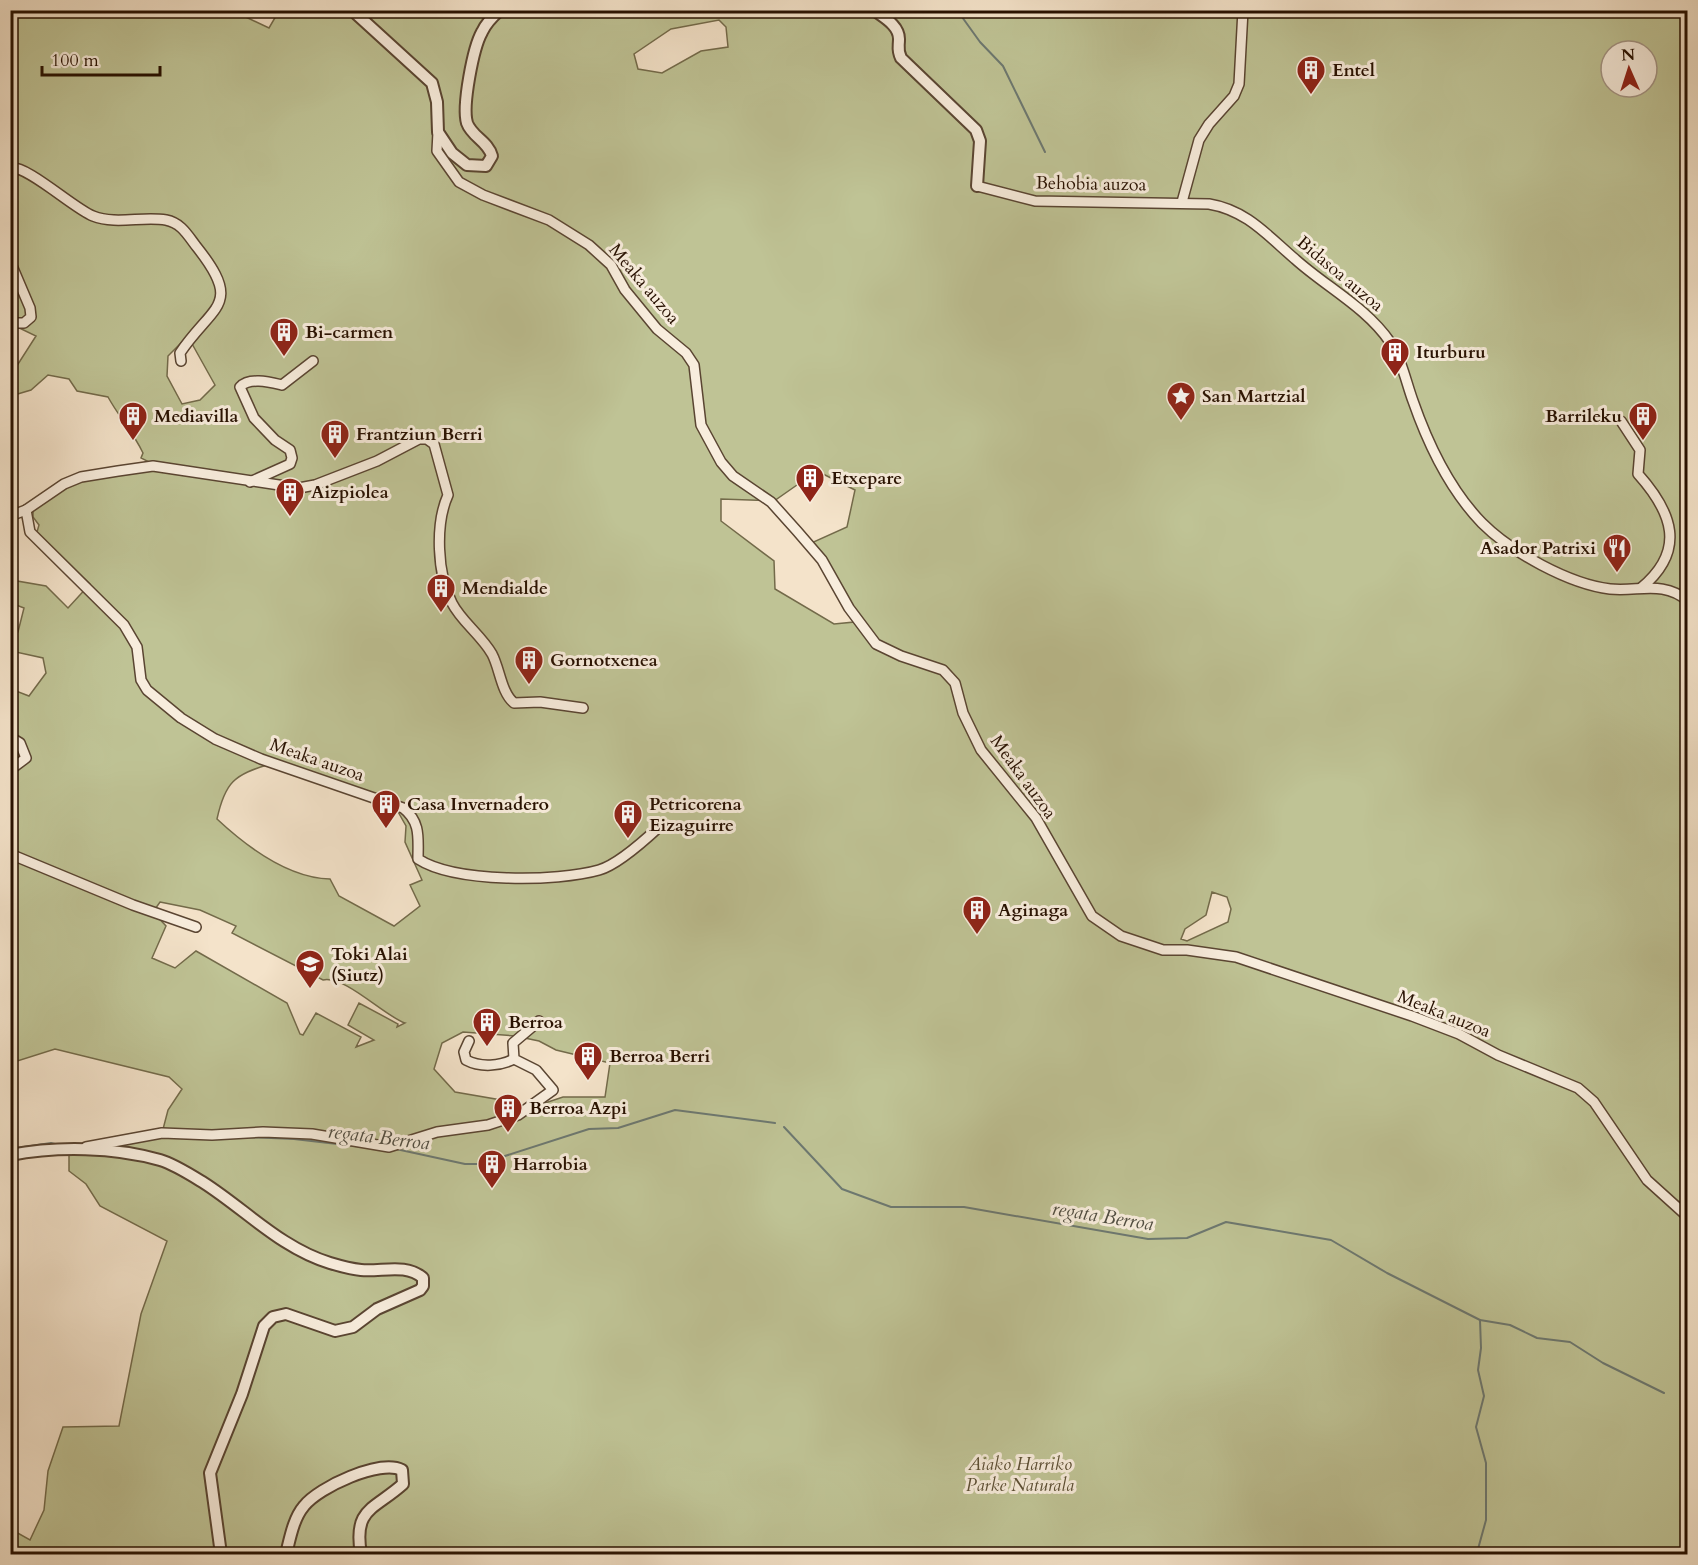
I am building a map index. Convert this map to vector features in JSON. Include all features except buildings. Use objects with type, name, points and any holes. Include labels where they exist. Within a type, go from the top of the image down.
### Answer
[{"type":"street","points":[[352,10],[432,82],[436,93],[438,132],[452,153],[467,165],[486,166],[490,161],[490,149],[471,131],[466,113],[480,34],[487,22],[500,10]]},
{"type":"street","name":"Behobia auzoa","points":[[874,10],[892,23],[898,31],[898,51],[902,58],[976,130],[980,141],[977,186],[1035,201],[1182,202]]},
{"type":"street","points":[[1182,202],[1199,140],[1209,124],[1234,96],[1239,84],[1243,10]]},
{"type":"street","name":"Meaka auzoa","points":[[438,132],[437,151],[459,182],[483,195],[549,220],[589,245],[611,265],[625,290],[657,330],[686,353],[694,365],[701,425],[722,462],[733,476],[771,502],[798,531],[822,560],[849,608],[876,644],[901,656],[943,670],[955,683],[963,713],[981,750],[1036,818],[1092,916],[1121,936],[1153,946],[1236,957],[1412,1016],[1459,1034],[1498,1055],[1578,1088],[1594,1102],[1647,1180],[1688,1216]]},
{"type":"street","points":[[10,168],[21,168],[51,191],[93,216],[129,220],[170,220],[184,230],[214,269],[221,296],[211,318],[180,353],[181,361]]},
{"type":"street","name":"Bidasoa auzoa","points":[[1182,202],[1221,206],[1249,218],[1296,261],[1371,319],[1396,353],[1436,458],[1475,514],[1500,538],[1525,556],[1579,582],[1610,589],[1667,588],[1688,601]]},
{"type":"street","points":[[10,261],[30,308],[31,317],[24,323],[10,323]]},
{"type":"street","points":[[250,482],[290,464],[292,458],[290,450],[274,440],[254,418],[240,387],[244,383],[251,382],[282,385],[313,361]]},
{"type":"street","points":[[1622,421],[1640,450],[1638,474],[1658,497],[1671,535],[1670,551],[1653,577],[1641,588]]},
{"type":"street","points":[[10,516],[26,510],[47,494],[81,477],[153,466],[299,488],[315,485],[377,461],[419,439],[426,439],[434,444],[448,495],[442,509],[438,529],[443,573],[452,603],[493,656],[507,697],[514,703],[540,702],[583,708]]},
{"type":"street","name":"Meaka auzoa","points":[[26,510],[30,532],[124,625],[137,647],[141,680],[147,690],[181,718],[215,739],[309,777],[403,808],[413,816],[418,827],[418,859],[428,865],[472,877],[563,876],[601,870],[659,827]]},
{"type":"street","points":[[10,737],[20,743],[26,758],[14,767],[10,766]]},
{"type":"street","points":[[10,854],[133,905],[196,927]]},
{"type":"street","points":[[514,1059],[513,1043],[539,1021]]},
{"type":"street","points":[[10,1155],[69,1150],[162,1133],[312,1134],[388,1147],[437,1132],[488,1125],[518,1115],[553,1090],[536,1070],[514,1059],[493,1065],[473,1064],[466,1060],[464,1052],[469,1041]]},
{"type":"street","points":[[69,1150],[118,1152],[161,1160],[205,1184],[275,1236],[330,1263],[362,1270],[398,1269],[417,1273],[423,1278],[423,1286],[420,1290],[377,1309],[352,1326],[335,1331],[285,1314],[273,1317],[264,1326],[242,1394],[210,1473],[221,1554]]},
{"type":"street","points":[[286,1554],[291,1531],[303,1506],[318,1494],[380,1467],[393,1466],[402,1470],[403,1484],[371,1507],[361,1519],[358,1535],[361,1554]]},
{"type":"green space","name":"Aiako Harriko Parke Naturala","points":[[275,10],[1687,11],[1687,1554],[11,1554],[10,1518],[14,1531],[30,1540],[44,1510],[48,1471],[63,1427],[119,1426],[141,1314],[167,1241],[100,1206],[86,1184],[69,1171],[69,1151],[162,1133],[168,1110],[182,1089],[169,1077],[55,1049],[11,1063],[11,689],[29,696],[46,673],[43,658],[11,651],[11,631],[18,632],[24,608],[11,603],[11,580],[46,586],[68,608],[90,584],[37,532],[39,525],[33,517],[33,509],[65,485],[153,464],[141,458],[143,453],[139,445],[108,397],[77,391],[69,379],[48,375],[31,390],[11,396],[11,375],[36,336],[11,324],[11,11],[233,11],[269,28],[276,16]],"holes":[[[719,20],[726,27],[728,47],[701,51],[662,73],[638,69],[634,54],[671,29]],[[218,285],[220,294],[218,310],[210,323],[191,342],[215,385],[200,400],[182,404],[167,376],[168,356],[214,310]],[[817,471],[855,490],[847,527],[809,544],[854,622],[834,624],[775,589],[774,561],[721,521],[721,499],[774,501]],[[270,764],[397,810],[406,826],[405,842],[422,880],[410,885],[420,906],[394,926],[339,896],[330,879],[299,873],[269,859],[241,840],[217,819],[224,796],[233,782],[248,772]],[[1212,892],[1227,897],[1231,909],[1228,922],[1187,941],[1181,939],[1185,929],[1206,915]],[[160,902],[200,910],[236,926],[232,933],[323,980],[332,980],[342,984],[405,1023],[397,1027],[398,1024],[359,1003],[348,1025],[374,1040],[356,1047],[361,1037],[316,1013],[303,1035],[300,1034],[287,1003],[196,951],[175,968],[152,958],[166,926],[153,912]],[[463,1032],[515,1036],[539,1041],[556,1050],[610,1063],[605,1097],[563,1097],[512,1114],[507,1101],[455,1092],[434,1069],[442,1043]]]},
{"type":"waterway","points":[[957,10],[980,42],[1003,66],[1045,152]]},
{"type":"waterway","name":"regata Berroa","points":[[396,1149],[465,1164],[480,1164],[589,1129],[618,1128],[675,1110],[775,1123]]},
{"type":"waterway","name":"regata Berroa","points":[[784,1127],[842,1189],[891,1207],[964,1207],[1148,1239],[1187,1238],[1226,1222],[1331,1240],[1387,1273],[1480,1320],[1481,1348],[1478,1370],[1484,1396],[1476,1427],[1486,1463],[1486,1520],[1478,1549]]},
{"type":"waterway","name":"regata Berroa","points":[[188,1130],[215,1131]]},
{"type":"waterway","name":"regata Berroa","points":[[96,1141],[117,1137]]},
{"type":"waterway","name":"regata Berroa","points":[[247,1137],[294,1139],[372,1148]]},
{"type":"waterway","name":"regata Berroa","points":[[10,1149],[51,1143],[59,1145]]},
{"type":"waterway","points":[[1480,1320],[1510,1325],[1537,1338],[1570,1342],[1603,1363],[1664,1393]]},
{"type":"place","name":"Entel","points":[[1311,96]]},
{"type":"place","name":"Bi-carmen","points":[[284,358]]},
{"type":"place","name":"Iturburu","points":[[1395,378]]},
{"type":"place","name":"San Martzial","points":[[1181,422]]},
{"type":"place","name":"Mediavilla","points":[[133,442]]},
{"type":"place","name":"Barrileku","points":[[1643,442]]},
{"type":"place","name":"Frantziun Berri","points":[[335,460]]},
{"type":"place","name":"Etxepare","points":[[810,504]]},
{"type":"place","name":"Aizpiolea","points":[[290,518]]},
{"type":"place","name":"Asador Patrixi","points":[[1617,574]]},
{"type":"place","name":"Mendialde","points":[[441,614]]},
{"type":"place","name":"Gornotxenea","points":[[529,686]]},
{"type":"place","name":"Casa Invernadero","points":[[386,830]]},
{"type":"place","name":"Petricorena Eizaguirre","points":[[628,840]]},
{"type":"place","name":"Aginaga","points":[[977,936]]},
{"type":"place","name":"Toki Alai (Siutz)","points":[[310,990]]},
{"type":"place","name":"Berroa","points":[[487,1048]]},
{"type":"place","name":"Berroa Berri","points":[[588,1082]]},
{"type":"place","name":"Berroa Azpi","points":[[508,1134]]},
{"type":"place","name":"Harrobia","points":[[492,1190]]}]
